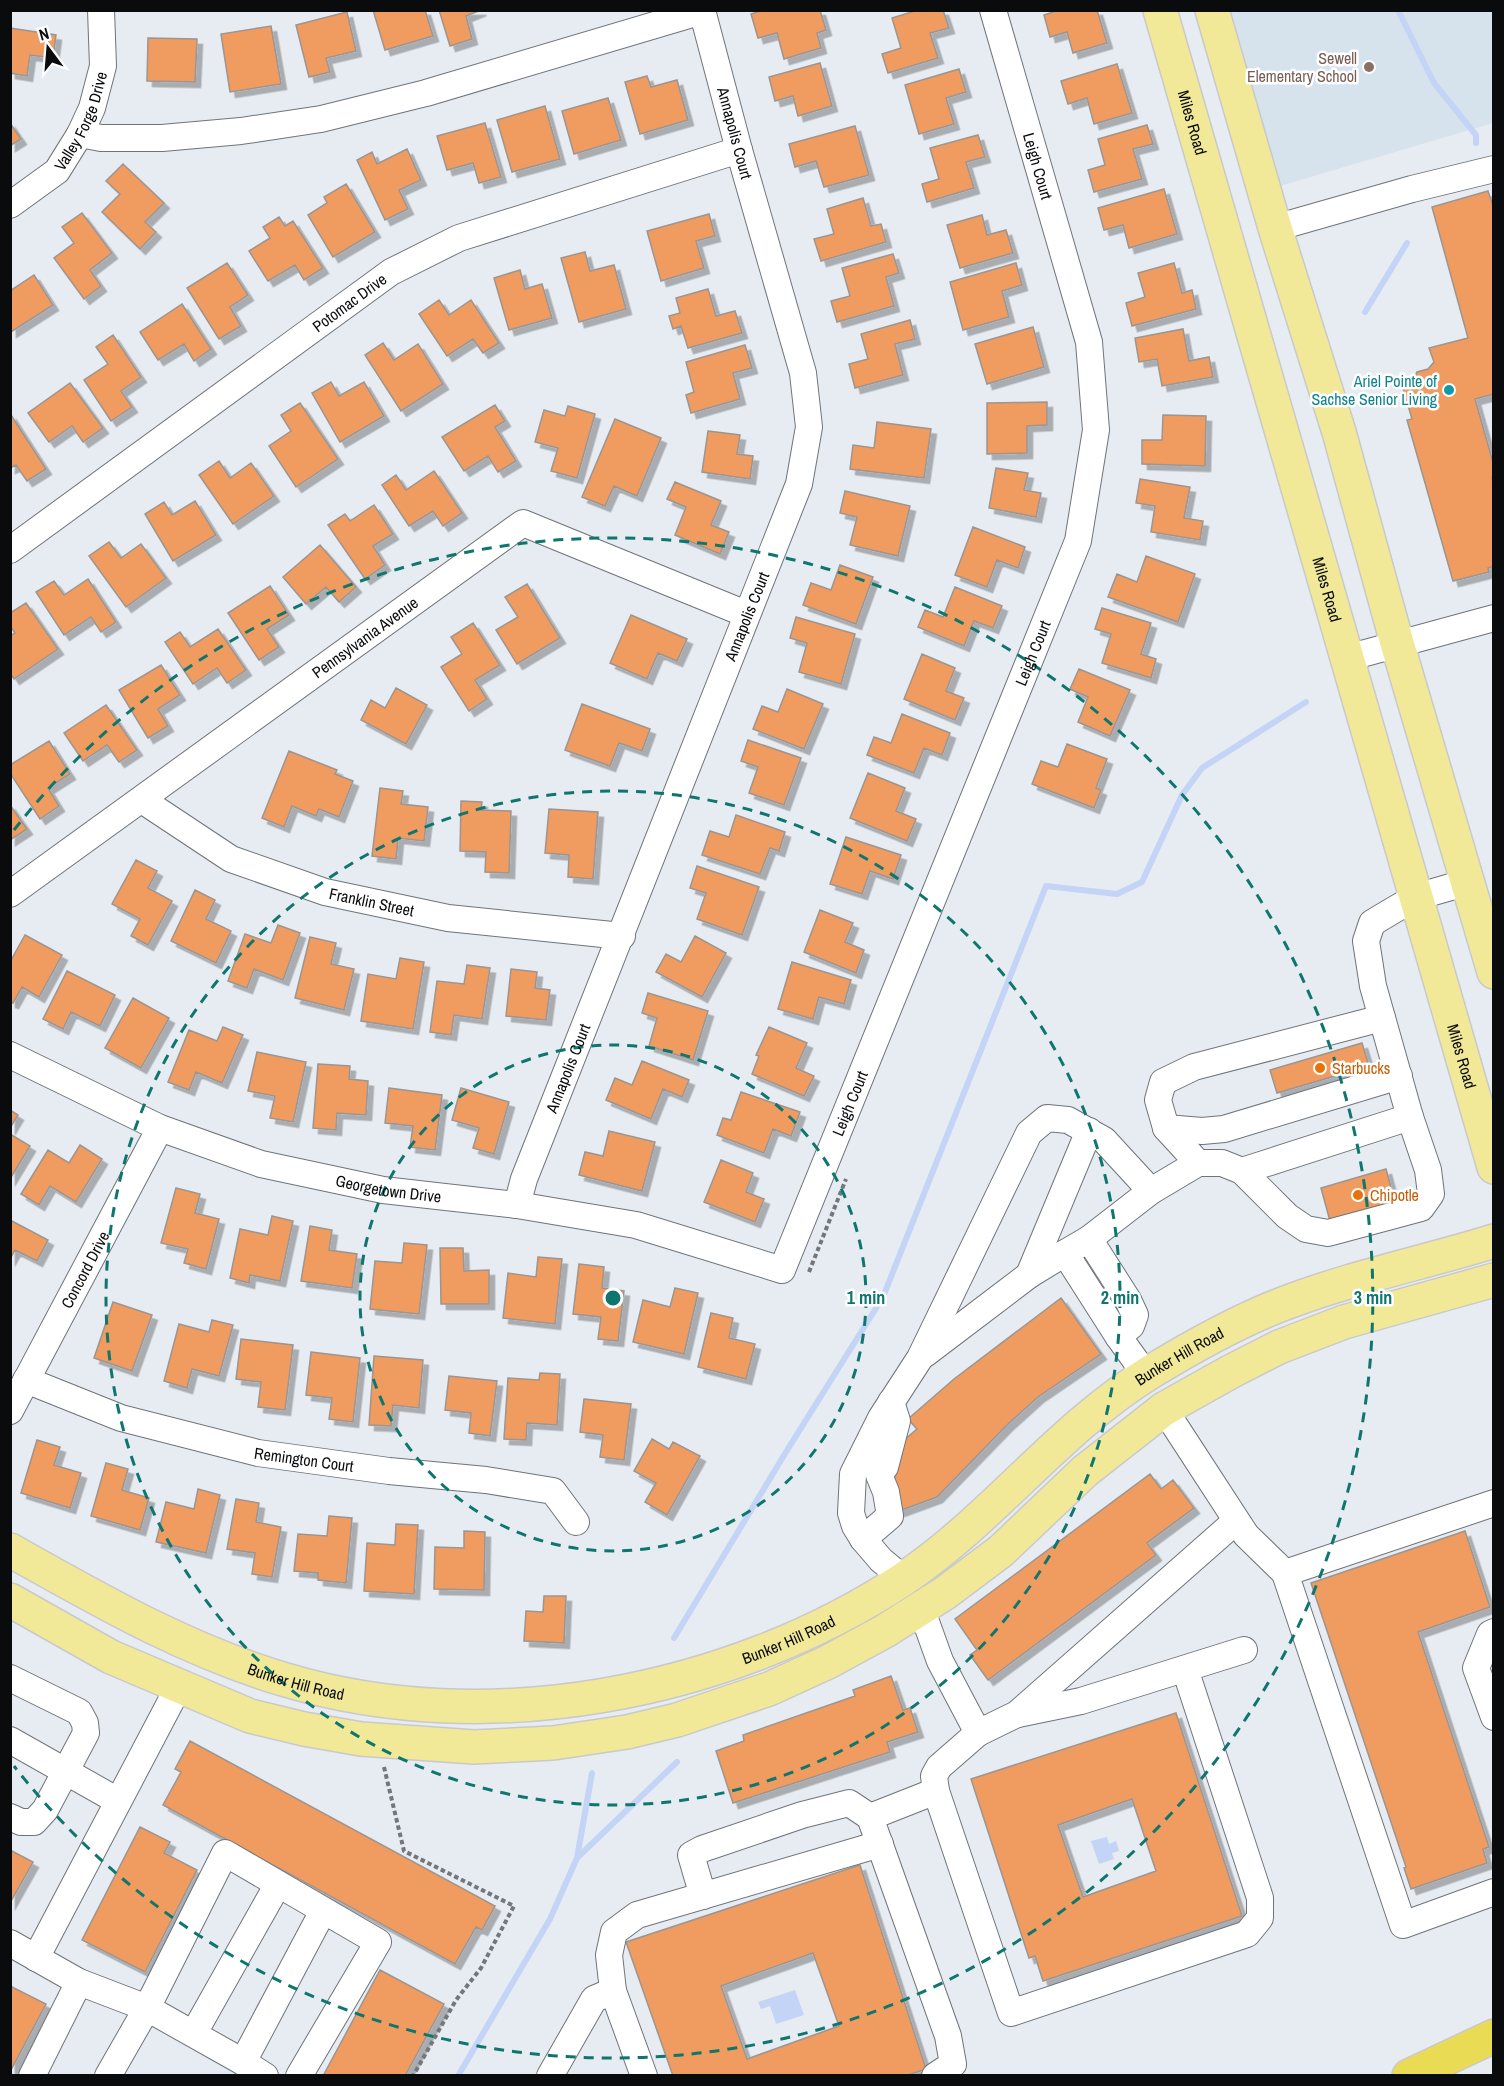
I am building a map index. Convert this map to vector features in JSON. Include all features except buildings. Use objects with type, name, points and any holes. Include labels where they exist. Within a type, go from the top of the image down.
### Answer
[{"type":"highway","points":[[1409,2076],[1494,2036]]},
{"type":"main road","name":"Miles Road","points":[[1160,10],[1494,1167]]},
{"type":"main road","points":[[1212,10],[1275,228],[1339,432],[1494,972]]},
{"type":"main road","name":"Bunker Hill Road","points":[[10,1550],[114,1608],[213,1655],[284,1680],[366,1699],[419,1704],[484,1706],[555,1703],[653,1685],[764,1651],[862,1604],[904,1579],[968,1530],[1077,1427],[1112,1398],[1146,1375],[1233,1326],[1281,1304],[1494,1241]]},
{"type":"main road","points":[[10,1600],[106,1655],[250,1716],[304,1729],[361,1739],[474,1747],[569,1742],[627,1732],[677,1720],[769,1689],[828,1662],[885,1631],[945,1593],[1001,1551],[1085,1471],[1164,1409],[1279,1347],[1344,1322],[1494,1280]]},
{"type":"main road","points":[[1146,1375],[1164,1409]]},
{"type":"main road","points":[[904,1579],[921,1608]]},
{"type":"street","name":"Valley Forge Drive","points":[[10,206],[57,171],[80,134],[92,108],[103,66],[101,10]]},
{"type":"street","name":"Leigh Court","points":[[782,1270],[1078,541],[1096,430],[1089,342],[993,10]]},
{"type":"street","points":[[80,134],[101,138],[162,138],[241,131],[321,119],[426,93],[702,11]]},
{"type":"street","name":"Annapolis Court","points":[[517,1204],[524,1179],[799,484],[808,427],[802,373],[702,11]]},
{"type":"street","name":"Potomac Drive","points":[[10,550],[391,272],[459,238],[739,150]]},
{"type":"street","points":[[1275,228],[1412,189],[1494,169]]},
{"type":"street","name":"Pennsylvania Avenue","points":[[10,894],[523,523],[746,614]]},
{"type":"street","points":[[1347,658],[1494,618]]},
{"type":"street","name":"Franklin Street","points":[[142,800],[231,860],[325,892],[448,918],[622,936]]},
{"type":"street","points":[[920,1358],[1029,1275],[1089,1239],[1151,1191],[1198,1163],[1222,1163],[1242,1171],[1287,1216],[1306,1229],[1328,1233],[1421,1208],[1431,1194],[1428,1170],[1410,1117],[1373,986],[1366,941],[1372,923],[1416,897],[1468,882]]},
{"type":"street","points":[[1198,1163],[1166,1128],[1158,1100],[1163,1082],[1194,1067],[1382,1017]]},
{"type":"street","name":"Georgetown Drive","points":[[10,1055],[160,1128],[272,1166],[383,1190],[517,1204],[636,1225],[782,1270]]},
{"type":"street","points":[[1166,1128],[1202,1131],[1224,1129],[1399,1076]]},
{"type":"street","points":[[1242,1171],[1410,1117]]},
{"type":"street","points":[[904,1579],[881,1560],[855,1526],[851,1513],[853,1474],[891,1402],[920,1358],[1029,1133],[1047,1118],[1068,1120],[1104,1140],[1151,1191]]},
{"type":"street","name":"Concord Drive","points":[[10,1411],[160,1128]]},
{"type":"street","points":[[1029,1275],[1089,1131]]},
{"type":"street","points":[[1089,1239],[1135,1315],[1131,1326],[1118,1336]]},
{"type":"street","points":[[1065,1253],[1146,1375]]},
{"type":"street","name":"Remington Court","points":[[26,1380],[121,1418],[258,1453],[389,1471],[486,1480],[553,1491],[576,1522]]},
{"type":"street","points":[[863,1539],[890,1516],[886,1492],[879,1475],[885,1467],[897,1421],[891,1402]]},
{"type":"street","points":[[1164,1409],[1246,1535],[1285,1573],[1403,1925],[1494,1892]]},
{"type":"street","points":[[1285,1573],[1494,1503]]},
{"type":"street","points":[[1017,1714],[1236,1521]]},
{"type":"street","points":[[921,1608],[940,1661],[978,1733]]},
{"type":"street","points":[[1494,1632],[1476,1668],[1494,1717]]},
{"type":"street","points":[[1185,1669],[1260,1898],[1260,1918],[1247,1934],[1011,2013],[936,1791],[934,1776],[939,1767],[978,1733],[1017,1714],[1081,1701],[1244,1650]]},
{"type":"street","points":[[10,1678],[79,1712],[85,1723],[86,1733],[45,1810],[34,1822],[21,1822],[10,1817]]},
{"type":"street","points":[[36,1958],[179,1686]]},
{"type":"street","points":[[10,1740],[118,1802]]},
{"type":"street","points":[[870,1817],[936,1791]]},
{"type":"street","points":[[703,1896],[691,1855],[702,1849],[802,1815],[849,1803],[870,1817],[948,2036],[952,2064],[935,2076]]},
{"type":"street","points":[[644,2076],[613,1991],[609,1955],[614,1932],[637,1916],[880,1844]]},
{"type":"street","points":[[108,2076],[147,2008],[225,1853],[378,1942],[299,2076]]},
{"type":"street","points":[[194,2033],[278,1884]]},
{"type":"street","points":[[243,2062],[323,1911]]},
{"type":"street","points":[[10,1943],[79,1982],[147,2008],[194,2033],[265,2076]]},
{"type":"street","points":[[32,2076],[79,1982]]},
{"type":"street","points":[[550,2076],[594,1999],[613,1991]]},
{"type":"path","points":[[384,1764],[404,1851],[514,1906],[481,1968],[456,2000],[413,2076]]},
{"type":"shaded area","name":"Sewell Elementary School","points":[[1228,11],[1493,11],[1493,123],[1280,186]]},
{"type":"water","points":[[1107,1837],[1109,1844],[1116,1841],[1119,1851],[1112,1853],[1114,1859],[1099,1864],[1091,1841]]},
{"type":"water","points":[[795,1990],[804,2015],[776,2024],[770,2006],[761,2009],[758,2002]]},
{"type":"waterway","points":[[1398,10],[1434,83],[1476,135],[1476,143]]},
{"type":"waterway","points":[[1365,312],[1407,243]]},
{"type":"waterway","points":[[674,1638],[883,1297],[1046,886],[1117,894],[1142,882],[1182,795],[1202,768],[1306,702]]},
{"type":"waterway","points":[[578,1857],[677,1762]]},
{"type":"waterway","points":[[458,2076],[550,1919],[577,1858],[592,1773]]},
{"type":"place","name":"Sewell Elementary School","points":[[1369,67]]},
{"type":"place","name":"Ariel Pointe of Sachse Senior Living","points":[[1449,390]]},
{"type":"place","name":"Starbucks","points":[[1320,1068]]},
{"type":"place","name":"Chipotle","points":[[1358,1195]]}]
